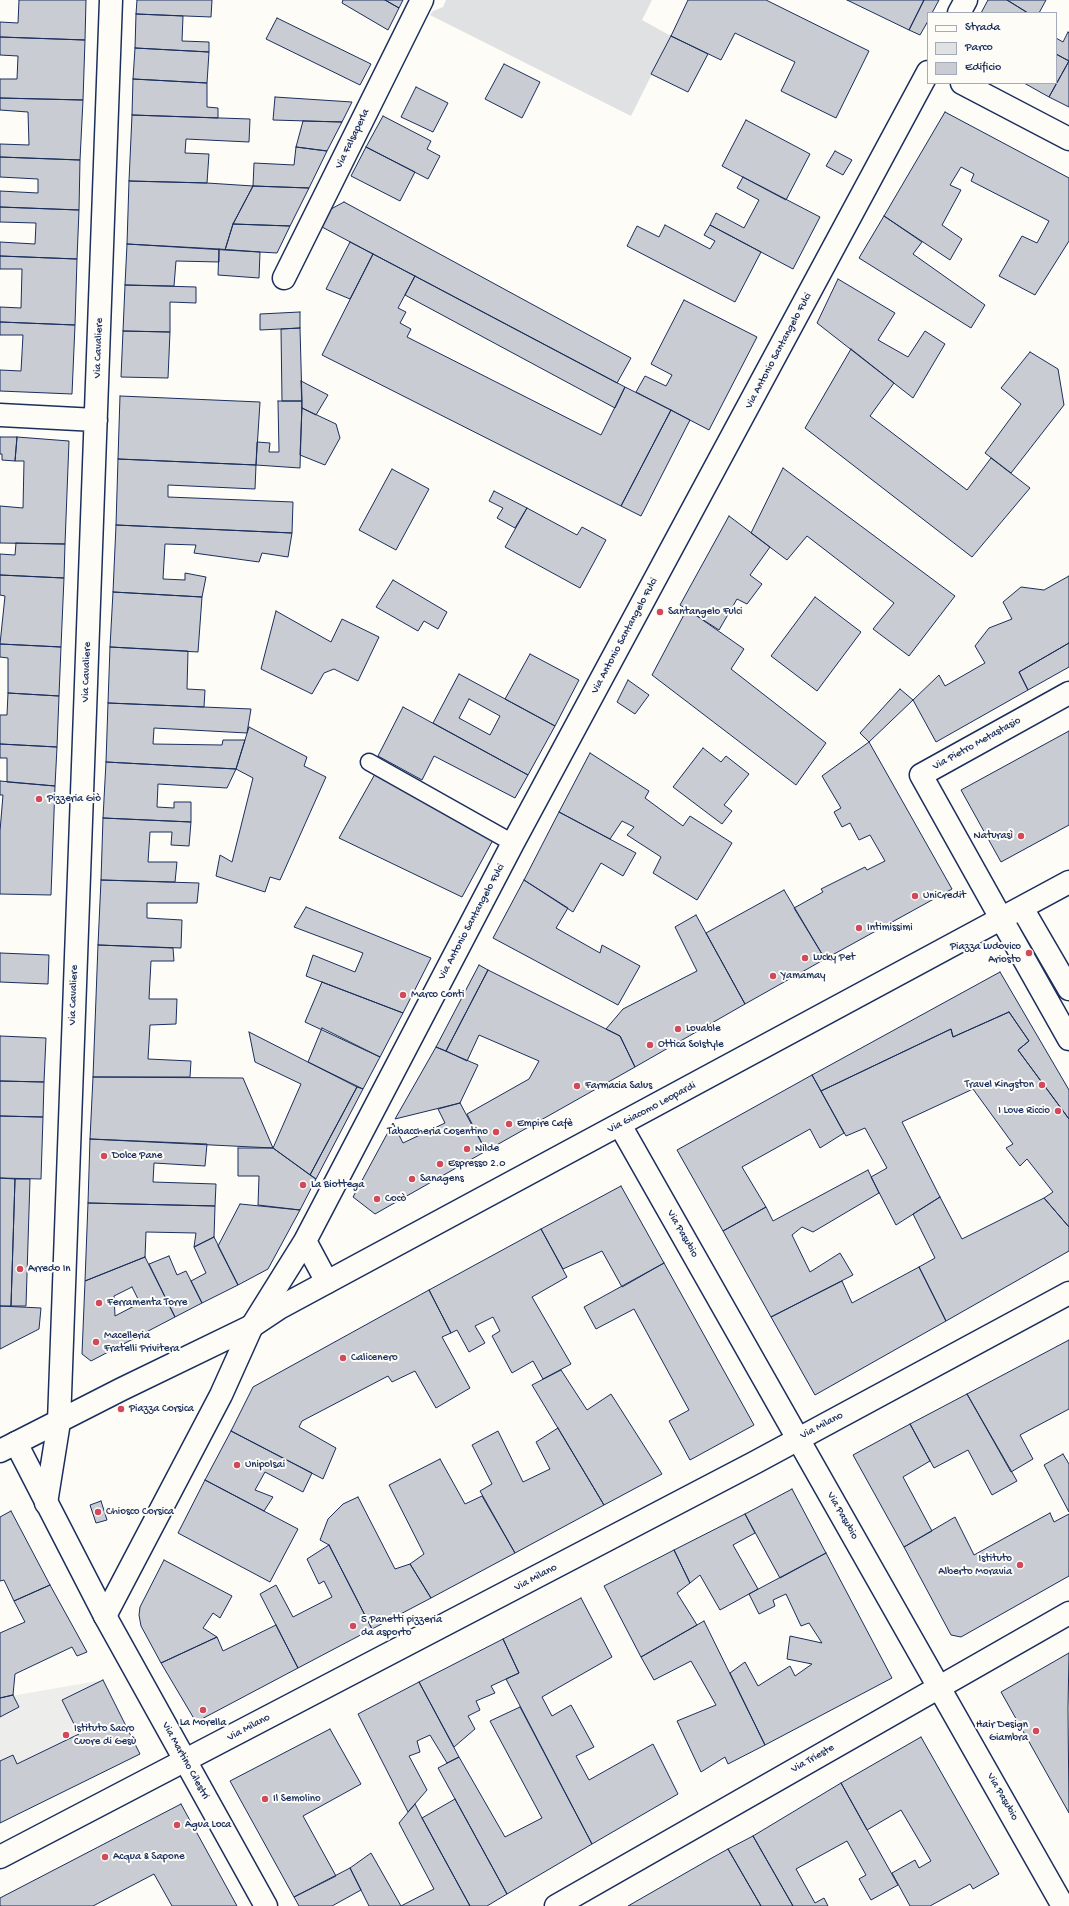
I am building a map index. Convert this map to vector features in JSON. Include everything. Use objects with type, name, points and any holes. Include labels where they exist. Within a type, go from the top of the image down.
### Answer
[{"type":"street","name":"Via Cavaliere","points":[[46,1503],[59,1422],[111,0]]},
{"type":"street","name":"Via Falsaperla","points":[[284,278],[422,0]]},
{"type":"street","points":[[960,12],[966,0]]},
{"type":"street","name":"Via Antonio Santangelo Fulci","points":[[105,1616],[221,1395],[252,1326],[304,1241],[325,1203],[513,843],[927,74]]},
{"type":"street","points":[[964,84],[1069,139]]},
{"type":"street","points":[[0,414],[96,420]]},
{"type":"street","name":"Via Pietro Metastasio","points":[[1002,920],[921,775],[1069,693]]},
{"type":"street","name":"Via Giacomo Leopardi","points":[[8,1447],[252,1326],[279,1308],[1002,920],[1069,882]]},
{"type":"street","points":[[1022,908],[1069,989]]},
{"type":"street","points":[[1002,920],[1069,1039]]},
{"type":"street","name":"Via Pasubio","points":[[620,1125],[1063,1906]]},
{"type":"street","points":[[304,1241],[327,1282]]},
{"type":"street","name":"Via Milano","points":[[0,1857],[747,1467],[1069,1293]]},
{"type":"street","name":"Via Martino Cilestri","points":[[8,1447],[46,1503],[105,1616],[266,1906]]},
{"type":"street","name":"Via Trieste","points":[[556,1906],[1069,1613]]},
{"type":"lane","points":[[369,762],[513,843]]},
{"type":"shaded area","name":"Istituto Sacro Cuore di Gesù","points":[[103,1680],[140,1754],[0,1823],[0,1698]]},
{"type":"green space","points":[[446,0],[652,0],[642,20],[671,36],[631,116],[430,15],[433,11],[443,7]]},
{"type":"building","points":[[19,0],[86,0],[85,40],[0,37],[0,22],[18,23]]},
{"type":"building","points":[[137,0],[212,0],[211,17],[136,14]]},
{"type":"building","points":[[343,0],[385,0],[399,8],[388,30],[342,3]]},
{"type":"building","points":[[385,0],[403,0],[399,8]]},
{"type":"building","points":[[688,0],[766,0],[869,51],[836,118],[781,91],[795,62],[735,33],[721,60],[671,36]]},
{"type":"building","points":[[847,0],[924,0],[909,30]]},
{"type":"building","points":[[924,0],[939,0],[933,12],[927,12],[927,23],[920,35],[909,30]]},
{"type":"building","points":[[988,0],[1007,0],[1026,12],[982,12]]},
{"type":"building","points":[[1007,0],[1046,0],[1040,12],[1026,12]]},
{"type":"building","points":[[136,14],[183,16],[182,41],[209,42],[209,52],[135,48]]},
{"type":"building","points":[[277,18],[371,64],[360,85],[266,39]]},
{"type":"building","points":[[1068,32],[1069,61],[1057,55],[1057,39],[1063,42]]},
{"type":"building","points":[[671,36],[708,54],[688,92],[651,74]]},
{"type":"building","points":[[0,37],[85,40],[83,100],[0,98],[0,79],[17,79],[18,56],[0,55]]},
{"type":"building","points":[[135,48],[209,52],[207,83],[133,79]]},
{"type":"building","points":[[1057,55],[1069,61],[1057,83]]},
{"type":"building","points":[[1069,61],[1069,107],[1049,97]]},
{"type":"building","points":[[504,64],[540,82],[522,118],[485,99]]},
{"type":"building","points":[[133,79],[207,83],[207,107],[218,108],[218,118],[132,115]]},
{"type":"building","points":[[1026,84],[1056,84],[1049,97]]},
{"type":"building","points":[[416,87],[448,103],[433,132],[401,117]]},
{"type":"building","points":[[275,97],[352,102],[342,122],[273,120]]},
{"type":"building","points":[[0,98],[83,100],[80,160],[0,157],[0,144],[29,145],[28,112],[0,110]]},
{"type":"building","points":[[945,112],[1069,178],[1069,241],[1035,295],[999,276],[1022,236],[1037,243],[1049,221],[971,181],[974,174],[961,167],[950,185],[961,190],[942,225],[962,239],[950,260],[884,216]]},
{"type":"building","points":[[132,115],[250,119],[249,142],[186,139],[185,153],[209,154],[207,183],[129,181]]},
{"type":"building","points":[[383,116],[431,141],[427,149],[440,156],[428,179],[366,147]]},
{"type":"building","points":[[746,120],[810,154],[786,200],[722,166]]},
{"type":"building","points":[[303,121],[342,122],[327,151],[296,147]]},
{"type":"building","points":[[296,147],[327,151],[309,188],[253,186],[254,163],[294,165]]},
{"type":"building","points":[[366,147],[415,172],[400,201],[351,176]]},
{"type":"building","points":[[835,151],[852,160],[843,175],[826,166]]},
{"type":"building","points":[[0,157],[80,160],[79,210],[0,207],[0,191],[38,193],[38,179],[0,177]]},
{"type":"building","points":[[743,177],[820,217],[793,269],[710,225],[716,213],[744,228],[759,200],[737,188]]},
{"type":"building","points":[[129,181],[253,186],[233,224],[225,250],[127,244]]},
{"type":"building","points":[[253,186],[309,188],[290,226],[233,224]]},
{"type":"building","points":[[344,202],[631,358],[617,383],[322,227],[331,209]]},
{"type":"building","points":[[0,207],[79,210],[77,259],[0,256],[0,242],[35,244],[36,223],[0,222]]},
{"type":"building","points":[[884,216],[922,242],[913,254],[985,305],[971,328],[859,258]]},
{"type":"building","points":[[233,224],[290,226],[277,253],[225,250]]},
{"type":"building","points":[[665,225],[710,249],[715,241],[704,235],[710,225],[761,252],[735,302],[627,246],[637,226],[659,237]]},
{"type":"building","points":[[350,242],[373,254],[350,299],[326,289]]},
{"type":"building","points":[[127,244],[219,249],[219,262],[176,261],[174,286],[125,285]]},
{"type":"building","points":[[219,249],[260,252],[259,278],[218,275]]},
{"type":"building","points":[[373,254],[415,276],[398,308],[406,312],[400,323],[411,329],[407,337],[601,435],[625,387],[671,410],[621,506],[322,355]]},
{"type":"building","points":[[0,256],[77,259],[75,325],[0,322],[0,307],[21,308],[22,269],[0,269]]},
{"type":"building","points":[[415,276],[625,387],[615,408],[405,295]]},
{"type":"building","points":[[838,279],[895,313],[878,340],[908,357],[925,331],[945,344],[913,398],[817,323]]},
{"type":"building","points":[[125,285],[196,287],[196,303],[170,302],[170,332],[123,331]]},
{"type":"building","points":[[684,300],[757,337],[709,430],[636,392],[645,376],[666,386],[672,375],[651,364]]},
{"type":"building","points":[[300,312],[300,328],[260,330],[260,314]]},
{"type":"building","points":[[0,322],[75,325],[72,394],[0,391],[0,370],[21,371],[23,335],[0,335]]},
{"type":"building","points":[[300,328],[302,401],[282,401],[281,329]]},
{"type":"building","points":[[123,331],[170,332],[168,378],[121,377]]},
{"type":"building","points":[[851,349],[894,383],[870,416],[967,490],[991,458],[1030,488],[972,557],[805,428]]},
{"type":"building","points":[[1030,352],[1058,369],[1064,405],[1011,473],[985,453],[1021,404],[1001,388]]},
{"type":"building","points":[[301,381],[328,395],[316,415],[302,408]]},
{"type":"building","points":[[120,396],[260,402],[256,465],[118,459]]},
{"type":"building","points":[[278,401],[302,401],[300,468],[256,465],[257,442],[270,443],[269,452],[279,452]]},
{"type":"building","points":[[302,408],[336,424],[340,438],[325,465],[300,455]]},
{"type":"building","points":[[671,410],[690,420],[641,516],[621,506]]},
{"type":"building","points":[[0,437],[17,437],[15,461],[2,460],[2,454],[0,454]]},
{"type":"building","points":[[17,437],[69,441],[65,544],[0,543],[0,506],[23,508],[24,461],[15,461]]},
{"type":"building","points":[[118,459],[256,465],[255,489],[168,485],[168,497],[293,502],[292,533],[116,525]]},
{"type":"building","points":[[783,468],[955,596],[909,656],[873,629],[894,603],[807,536],[787,560],[751,533]]},
{"type":"building","points":[[392,469],[429,489],[396,550],[359,530]]},
{"type":"building","points":[[494,491],[527,508],[515,528],[497,518],[503,508],[489,501]]},
{"type":"building","points":[[527,508],[577,535],[582,527],[606,540],[580,588],[505,547]]},
{"type":"building","points":[[729,516],[770,547],[750,575],[762,584],[747,604],[737,599],[719,630],[680,605]]},
{"type":"building","points":[[116,525],[292,533],[288,557],[262,553],[259,562],[194,553],[196,545],[165,544],[163,579],[185,580],[185,573],[206,577],[202,597],[113,592]]},
{"type":"building","points":[[16,543],[65,544],[64,578],[0,575],[0,554],[15,555]]},
{"type":"building","points":[[0,575],[64,578],[61,647],[0,644],[5,596],[0,595]]},
{"type":"building","points":[[1069,576],[1069,643],[1019,672],[1028,690],[936,742],[913,700],[939,675],[945,686],[985,663],[975,646],[989,628],[1012,619],[1003,602],[1021,587],[1044,590]]},
{"type":"building","points":[[393,580],[447,612],[438,629],[424,621],[418,631],[376,607]]},
{"type":"building","points":[[113,592],[202,597],[198,652],[110,647]]},
{"type":"building","points":[[815,597],[861,632],[817,691],[771,656]]},
{"type":"building","points":[[687,609],[744,649],[731,669],[826,743],[796,785],[652,675]]},
{"type":"building","points":[[276,611],[331,642],[342,619],[379,637],[358,681],[334,669],[324,673],[312,694],[261,669]]},
{"type":"building","points":[[1069,643],[1069,667],[1028,690],[1019,672]]},
{"type":"building","points":[[0,644],[61,647],[59,696],[8,693],[8,658],[0,657]]},
{"type":"building","points":[[110,647],[188,651],[187,689],[205,690],[204,707],[108,703]]},
{"type":"building","points":[[530,654],[579,680],[555,726],[505,699]]},
{"type":"building","points":[[459,674],[555,726],[528,775],[433,723]],"holes":[[[469,699],[500,716],[490,735],[459,718]]]},
{"type":"building","points":[[628,680],[649,695],[635,714],[617,702]]},
{"type":"building","points":[[900,689],[913,700],[869,742],[860,733]]},
{"type":"building","points":[[8,693],[59,696],[57,747],[0,744],[0,715],[7,715]]},
{"type":"building","points":[[108,703],[251,709],[247,733],[154,728],[153,744],[222,745],[223,740],[245,740],[236,769],[106,762]]},
{"type":"building","points":[[403,707],[528,775],[515,798],[434,756],[422,780],[378,756]]},
{"type":"building","points":[[249,727],[307,757],[304,766],[326,777],[280,880],[270,877],[265,892],[216,876],[220,855],[232,862],[253,778],[236,769]]},
{"type":"building","points":[[1069,731],[1069,825],[1001,862],[961,790]]},
{"type":"building","points":[[869,742],[952,889],[825,959],[794,908],[823,892],[821,889],[865,867],[867,870],[885,861],[870,835],[859,840],[850,823],[842,827],[834,812],[841,808],[822,776]]},
{"type":"building","points":[[0,744],[57,747],[55,786],[7,782],[7,758],[0,758]]},
{"type":"building","points":[[703,748],[721,762],[726,756],[749,774],[724,805],[732,811],[722,824],[673,787]]},
{"type":"building","points":[[590,753],[649,791],[645,798],[683,826],[690,816],[732,843],[697,900],[653,873],[661,857],[627,835],[634,827],[622,821],[610,839],[559,812]]},
{"type":"building","points":[[106,762],[236,769],[227,788],[158,784],[157,807],[174,808],[174,802],[191,802],[191,822],[103,818]]},
{"type":"building","points":[[375,774],[493,840],[462,897],[339,838]]},
{"type":"building","points":[[0,781],[55,786],[51,895],[0,894],[0,831],[3,795],[0,795]]},
{"type":"building","points":[[559,812],[636,853],[623,876],[601,863],[573,912],[524,880]]},
{"type":"building","points":[[103,818],[191,822],[189,846],[171,845],[172,832],[150,832],[148,862],[177,862],[175,882],[101,880]]},
{"type":"building","points":[[101,880],[199,883],[197,903],[147,903],[147,918],[182,920],[181,948],[98,945]]},
{"type":"building","points":[[524,880],[568,908],[556,928],[600,953],[602,945],[640,966],[618,1005],[493,938]]},
{"type":"building","points":[[784,890],[825,959],[745,1004],[706,933]]},
{"type":"building","points":[[306,907],[431,958],[403,1013],[306,976],[313,955],[355,972],[363,953],[294,927]]},
{"type":"building","points":[[696,915],[745,1004],[635,1067],[620,1036],[606,1029],[623,1009],[697,971],[675,927]]},
{"type":"building","points":[[98,945],[173,948],[174,961],[151,961],[149,999],[177,999],[176,1024],[150,1025],[148,1059],[191,1061],[190,1077],[93,1077]]},
{"type":"building","points":[[0,953],[49,955],[48,984],[0,982]]},
{"type":"building","points":[[479,965],[488,970],[446,1051],[436,1047]]},
{"type":"building","points":[[488,970],[620,1036],[635,1067],[486,1151],[467,1114],[529,1079],[539,1061],[479,1035],[467,1061],[446,1051]]},
{"type":"building","points":[[1000,972],[1069,1090],[1069,1119],[1018,1050],[1029,1041],[1009,1012],[953,1037],[951,1029],[821,1091],[812,1075]]},
{"type":"building","points":[[322,982],[403,1013],[380,1057],[305,1022]]},
{"type":"building","points":[[1009,1012],[1029,1041],[1018,1050],[1069,1119],[1069,1227],[1044,1198],[1053,1192],[1027,1159],[1020,1166],[1006,1148],[1013,1144],[973,1089],[902,1122],[940,1197],[896,1225],[871,1177],[887,1168],[865,1128],[846,1136],[821,1091],[951,1029],[953,1037]]},
{"type":"building","points":[[322,1028],[380,1057],[363,1089],[308,1062]]},
{"type":"building","points":[[249,1032],[357,1087],[310,1175],[273,1148],[301,1084],[255,1062]]},
{"type":"building","points":[[0,1036],[46,1038],[44,1082],[0,1081]]},
{"type":"building","points":[[436,1047],[478,1065],[460,1103],[395,1119]]},
{"type":"building","points":[[812,1075],[844,1133],[820,1148],[810,1129],[742,1167],[766,1207],[723,1231],[677,1150]]},
{"type":"building","points":[[93,1077],[243,1078],[273,1148],[90,1139]]},
{"type":"building","points":[[0,1081],[44,1082],[43,1117],[0,1116]]},
{"type":"building","points":[[357,1087],[363,1089],[316,1179],[310,1175]]},
{"type":"building","points":[[460,1103],[486,1151],[375,1214],[353,1197],[393,1123],[403,1143],[445,1123],[438,1109]]},
{"type":"building","points":[[0,1116],[43,1117],[41,1179],[0,1178]]},
{"type":"building","points":[[90,1139],[207,1144],[205,1166],[154,1163],[153,1182],[216,1184],[215,1206],[88,1203]]},
{"type":"building","points":[[238,1148],[273,1148],[316,1179],[300,1210],[258,1205],[259,1176],[238,1176]]},
{"type":"building","points":[[868,1170],[879,1193],[813,1232],[802,1227],[792,1235],[810,1272],[840,1253],[853,1275],[771,1317],[723,1231],[766,1207],[773,1221]]},
{"type":"building","points":[[0,1178],[15,1179],[11,1306],[0,1306]]},
{"type":"building","points":[[15,1179],[30,1179],[26,1306],[11,1306]]},
{"type":"building","points":[[621,1186],[664,1263],[622,1287],[602,1251],[563,1269],[541,1229]]},
{"type":"building","points":[[940,1197],[962,1239],[1044,1198],[1069,1227],[1069,1251],[946,1321],[919,1267],[935,1258],[913,1214]]},
{"type":"building","points":[[88,1203],[215,1206],[214,1237],[194,1247],[196,1233],[146,1232],[145,1257],[85,1281]]},
{"type":"building","points":[[240,1204],[300,1210],[268,1269],[238,1285],[218,1246]]},
{"type":"building","points":[[541,1229],[567,1277],[532,1297],[571,1364],[543,1379],[533,1361],[512,1373],[492,1336],[500,1331],[493,1317],[475,1326],[485,1343],[469,1352],[457,1330],[451,1333],[429,1290]]},
{"type":"building","points":[[214,1237],[238,1285],[202,1303],[191,1281],[206,1273],[194,1247]]},
{"type":"building","points":[[169,1256],[177,1275],[186,1271],[202,1303],[175,1317],[149,1264]]},
{"type":"building","points":[[145,1257],[175,1317],[91,1361],[82,1354],[85,1281]],"holes":[[[132,1287],[140,1303],[115,1316],[114,1296]]]},
{"type":"building","points":[[664,1263],[754,1425],[690,1460],[669,1421],[689,1410],[634,1309],[596,1329],[584,1307]]},
{"type":"building","points":[[919,1267],[946,1321],[815,1395],[771,1317],[842,1281],[852,1303]]},
{"type":"building","points":[[429,1290],[451,1333],[442,1337],[470,1388],[436,1408],[415,1371],[392,1382],[388,1376],[302,1421],[299,1427],[336,1448],[323,1479],[231,1431],[253,1387]]},
{"type":"building","points":[[0,1306],[41,1308],[39,1329],[0,1349]]},
{"type":"building","points":[[1069,1340],[1069,1409],[1020,1435],[1033,1459],[1011,1472],[967,1394]]},
{"type":"building","points":[[561,1370],[587,1410],[611,1394],[662,1474],[604,1505],[532,1385]]},
{"type":"building","points":[[967,1394],[1017,1481],[992,1495],[968,1450],[934,1468],[910,1424]]},
{"type":"building","points":[[910,1424],[930,1461],[903,1477],[932,1531],[904,1547],[853,1455]]},
{"type":"building","points":[[558,1428],[604,1505],[515,1553],[480,1491],[492,1484],[472,1445],[498,1431],[523,1482],[550,1469],[536,1442]]},
{"type":"building","points":[[231,1431],[312,1473],[303,1492],[265,1472],[255,1490],[273,1497],[264,1511],[205,1480]]},
{"type":"building","points":[[1063,1454],[1069,1464],[1069,1512],[1044,1465]]},
{"type":"building","points":[[440,1459],[465,1504],[482,1496],[515,1553],[431,1598],[410,1564],[424,1554],[389,1485]]},
{"type":"building","points":[[205,1480],[298,1529],[270,1582],[178,1533]]},
{"type":"building","points":[[792,1489],[826,1553],[780,1578],[745,1514]]},
{"type":"building","points":[[358,1497],[395,1569],[410,1564],[431,1598],[372,1629],[329,1545],[320,1540],[328,1519],[343,1504]]},
{"type":"building","name":"Chiosco Corsica","points":[[101,1501],[107,1520],[96,1523],[90,1505]]},
{"type":"building","points":[[11,1511],[50,1585],[14,1601],[4,1580],[0,1581],[0,1517]]},
{"type":"building","points":[[1050,1513],[1054,1522],[1069,1514],[1069,1576],[961,1637],[951,1635],[904,1547],[955,1517],[974,1555]]},
{"type":"building","points":[[745,1514],[755,1533],[733,1545],[758,1589],[720,1610],[700,1575],[690,1583],[674,1550]]},
{"type":"building","points":[[329,1545],[372,1629],[298,1668],[260,1594],[276,1585],[293,1617],[332,1597],[324,1581],[319,1584],[307,1559]]},
{"type":"building","points":[[674,1550],[690,1583],[677,1593],[697,1625],[641,1657],[604,1586]]},
{"type":"building","points":[[826,1553],[892,1678],[765,1745],[730,1673],[745,1662],[758,1686],[790,1666],[795,1676],[812,1664],[787,1659],[790,1636],[822,1643],[809,1623],[801,1626],[786,1594],[773,1600],[775,1606],[759,1614],[749,1594]]},
{"type":"building","points":[[164,1560],[232,1596],[220,1618],[213,1613],[203,1628],[217,1637],[161,1663],[141,1626],[139,1615],[140,1607]]},
{"type":"building","points":[[50,1585],[87,1652],[77,1656],[72,1647],[15,1674],[13,1695],[0,1698],[0,1633],[25,1622],[14,1601]]},
{"type":"building","points":[[581,1598],[612,1657],[542,1697],[552,1716],[571,1705],[594,1747],[576,1756],[589,1780],[653,1744],[678,1794],[592,1844],[506,1679],[519,1673],[503,1639]]},
{"type":"building","points":[[704,1621],[765,1745],[728,1764],[725,1757],[701,1772],[677,1721],[716,1705],[691,1661],[654,1680],[641,1657]]},
{"type":"building","points":[[276,1625],[298,1668],[196,1722],[161,1663],[217,1637],[223,1651]]},
{"type":"building","points":[[503,1639],[519,1673],[491,1686],[495,1693],[476,1701],[480,1710],[468,1716],[475,1729],[454,1747],[419,1682]]},
{"type":"building","points":[[1069,1653],[1068,1709],[1069,1813],[1001,1692]]},
{"type":"building","name":"Istituto Sacro Cuore di Gesù","points":[[103,1680],[140,1754],[0,1823],[0,1761],[13,1755],[17,1764],[79,1734],[62,1700]]},
{"type":"building","points":[[419,1682],[459,1757],[447,1763],[430,1735],[417,1741],[420,1752],[409,1756],[427,1790],[408,1812],[358,1714]]},
{"type":"building","points":[[13,1695],[19,1707],[0,1717],[0,1698]]},
{"type":"building","points":[[520,1707],[592,1844],[507,1894],[438,1768],[459,1757],[505,1837],[542,1818],[490,1721]]},
{"type":"building","points":[[330,1729],[361,1784],[303,1816],[336,1876],[294,1897],[230,1781]]},
{"type":"building","points":[[921,1737],[999,1874],[973,1889],[970,1884],[930,1906],[910,1906],[892,1873],[915,1860],[919,1868],[931,1861],[901,1810],[867,1830],[841,1783]]},
{"type":"building","points":[[841,1783],[898,1885],[871,1900],[859,1879],[866,1875],[847,1841],[796,1869],[815,1903],[824,1898],[828,1906],[793,1906],[753,1836]]},
{"type":"building","points":[[455,1799],[507,1894],[487,1906],[470,1906],[422,1818]]},
{"type":"building","points":[[181,1804],[237,1906],[172,1906],[154,1874],[93,1906],[0,1906],[0,1898]]},
{"type":"building","points":[[415,1804],[470,1906],[401,1906],[434,1889],[399,1823]]},
{"type":"building","points":[[753,1836],[793,1906],[761,1906],[728,1849]]},
{"type":"building","points":[[728,1849],[761,1906],[628,1906],[710,1859]]},
{"type":"building","points":[[371,1853],[401,1906],[369,1906],[350,1868]]},
{"type":"building","points":[[350,1868],[361,1890],[332,1906],[299,1906],[294,1897]]},
{"type":"place","name":"Santangelo Fulci","points":[[660,612]]},
{"type":"place","name":"Pizzeria Giò","points":[[39,799]]},
{"type":"place","name":"Naturasì","points":[[1021,836]]},
{"type":"place","name":"UniCredit","points":[[915,896]]},
{"type":"place","name":"Intimissimi","points":[[859,928]]},
{"type":"place","name":"Piazza Ludovico Ariosto","points":[[1029,953]]},
{"type":"place","name":"Lucky Pet","points":[[805,958]]},
{"type":"place","name":"Yamamay","points":[[773,976]]},
{"type":"place","name":"Marco Conti","points":[[403,995]]},
{"type":"place","name":"Lovable","points":[[678,1029]]},
{"type":"place","name":"Ottica Solstyle","points":[[650,1045]]},
{"type":"place","name":"Travel Kingston","points":[[1042,1085]]},
{"type":"place","name":"Farmacia Salus","points":[[577,1086]]},
{"type":"place","name":"I Love Riccio","points":[[1058,1111]]},
{"type":"place","name":"Empire Cafè","points":[[509,1124]]},
{"type":"place","name":"Tabaccheria Cosentino","points":[[496,1132]]},
{"type":"place","name":"Nilde","points":[[467,1149]]},
{"type":"place","name":"Dolce Pane","points":[[104,1156]]},
{"type":"place","name":"Espresso 2.0","points":[[440,1164]]},
{"type":"place","name":"Sanagens","points":[[412,1179]]},
{"type":"place","name":"La Biottega","points":[[303,1185]]},
{"type":"place","name":"Cocò","points":[[377,1199]]},
{"type":"place","name":"Arredo In","points":[[20,1269]]},
{"type":"place","name":"Ferramenta Torre","points":[[99,1303]]},
{"type":"place","name":"Macelleria Fratelli Privitera","points":[[96,1342]]},
{"type":"place","name":"Calicenero","points":[[343,1358]]},
{"type":"place","name":"Piazza Corsica","points":[[121,1409]]},
{"type":"place","name":"Unipolsai","points":[[237,1465]]},
{"type":"place","name":"Chiosco Corsica","points":[[98,1512]]},
{"type":"place","name":"Istituto Alberto Moravia","points":[[1020,1565]]},
{"type":"place","name":"5 Panetti pizzeria da asporto","points":[[353,1626]]},
{"type":"place","name":"La Morella","points":[[203,1710]]},
{"type":"place","name":"Hair Design Giambra","points":[[1036,1731]]},
{"type":"place","name":"Istituto Sacro Cuore di Gesù","points":[[66,1735]]},
{"type":"place","name":"Il Semolino","points":[[265,1799]]},
{"type":"place","name":"Agua Loca","points":[[177,1825]]},
{"type":"place","name":"Acqua & Sapone","points":[[105,1857]]}]
